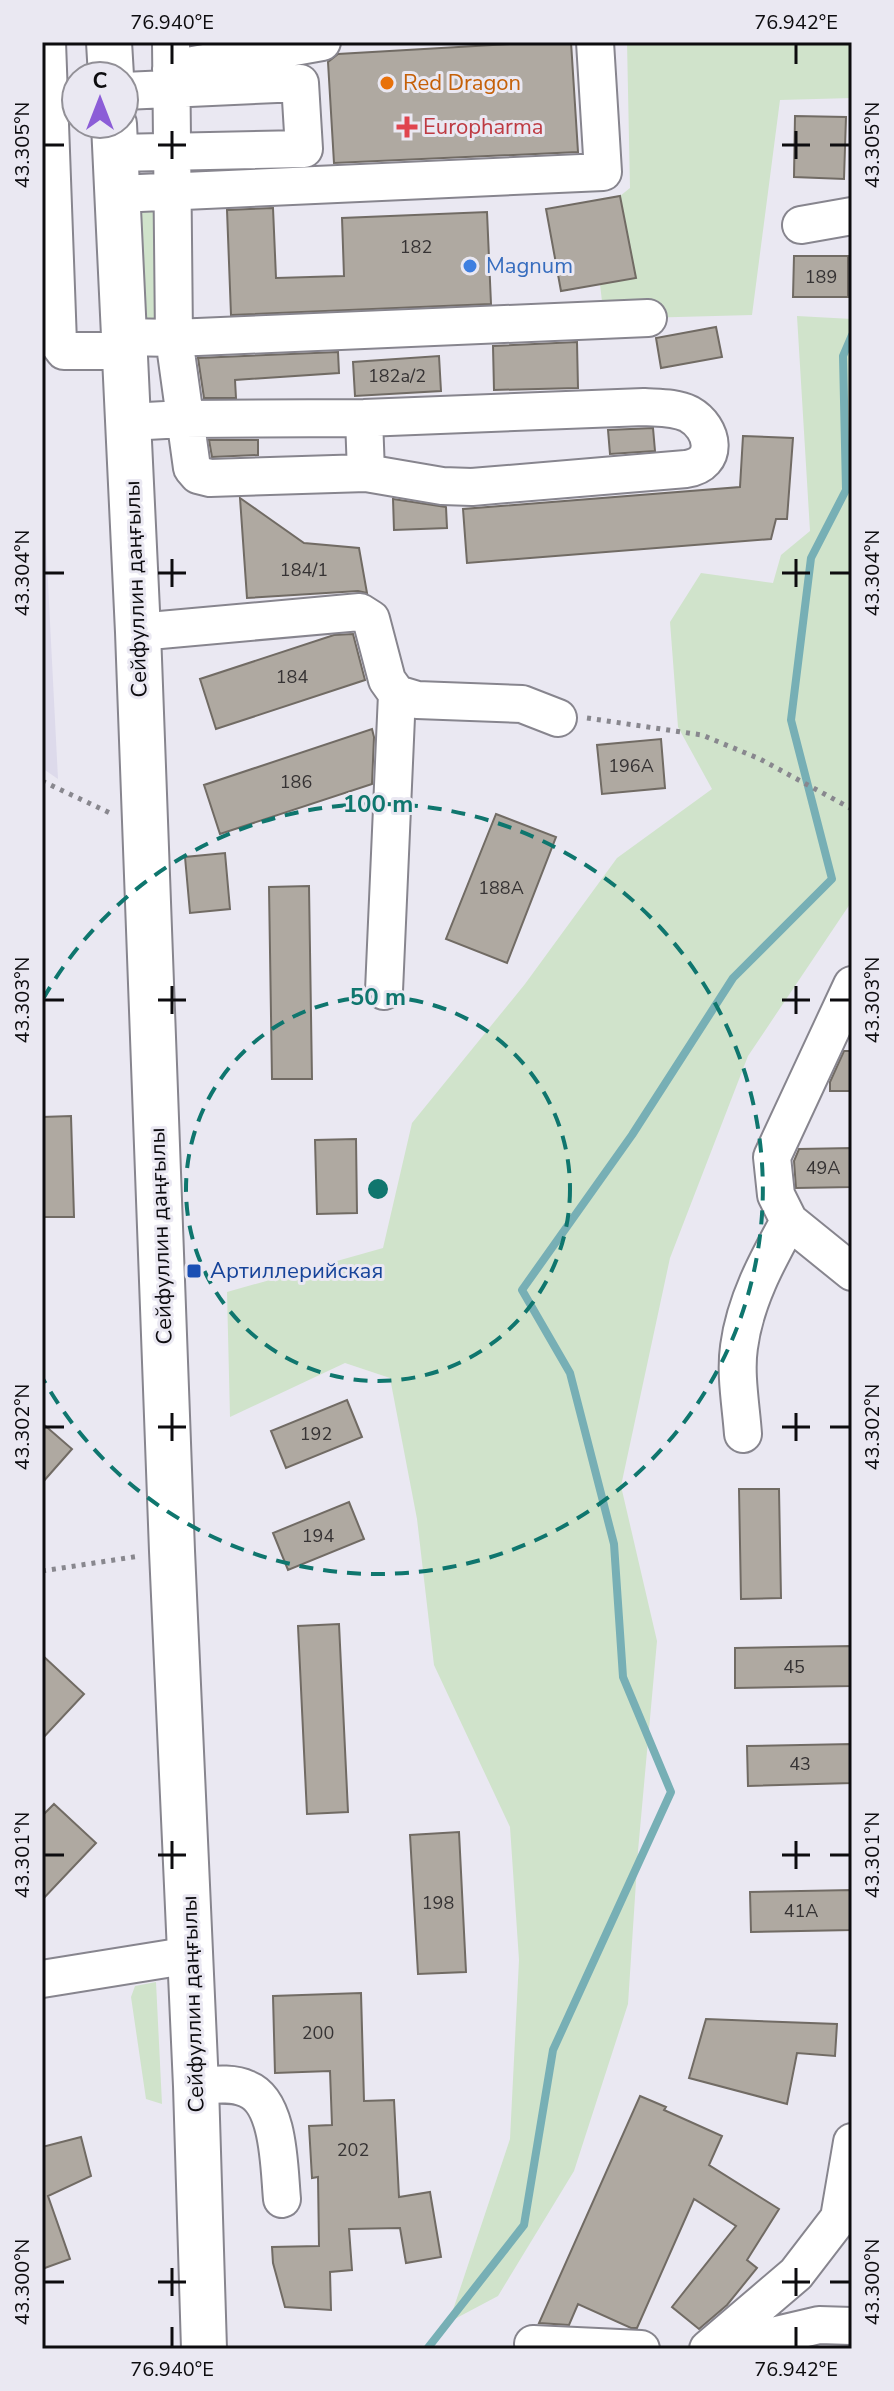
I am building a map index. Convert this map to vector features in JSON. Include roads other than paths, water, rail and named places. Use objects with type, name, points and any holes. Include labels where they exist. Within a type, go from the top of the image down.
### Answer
[{"type":"main road","name":"Сейфуллин даңғылы","points":[[116,157],[146,829],[204,2349]]},
{"type":"street","points":[[47,42],[58,343],[64,351],[174,338],[648,318]]},
{"type":"street","points":[[116,157],[171,194],[603,172],[595,42]]},
{"type":"street","points":[[116,157],[171,150],[304,149],[300,83],[314,44],[171,67],[140,83]]},
{"type":"street","points":[[171,67],[300,83]]},
{"type":"street","points":[[128,422],[184,419],[364,418],[644,407],[676,409],[700,422],[707,431],[710,447],[707,459],[694,468],[472,487],[442,486],[366,473],[204,477],[192,468],[184,419],[174,338],[171,67]]},
{"type":"street","points":[[801,225],[852,216]]},
{"type":"street","points":[[364,418],[366,473]]},
{"type":"street","points":[[138,632],[360,612],[371,619],[387,680],[397,694],[417,700],[522,704],[558,718]]},
{"type":"street","points":[[384,991],[397,694]]},
{"type":"street","points":[[852,985],[772,1157],[776,1195],[789,1221],[852,1272]]},
{"type":"street","points":[[743,1434],[739,1349],[746,1314],[763,1270],[789,1221]]},
{"type":"street","points":[[42,1979],[191,1955]]},
{"type":"street","points":[[196,2086],[224,2084],[247,2089],[258,2097],[267,2109],[274,2130],[282,2199]]},
{"type":"street","points":[[708,2349],[796,2274],[839,2218],[852,2142]]},
{"type":"street","points":[[717,2349],[819,2325],[852,2326]]},
{"type":"street","points":[[533,2344],[641,2349]]},
{"type":"waterway","points":[[427,2349],[524,2225],[553,2050],[671,1792],[623,1677],[614,1544],[570,1373],[522,1290],[632,1135],[733,978],[832,879],[791,720],[811,558],[846,490],[843,356],[852,335]]},
{"type":"place","name":"Red Dragon","points":[[387,83]]},
{"type":"place","name":"Europharma","points":[[407,127]]},
{"type":"place","name":"Magnum","points":[[470,266]]},
{"type":"place","name":"Артиллерийская","points":[[194,1271]]}]
